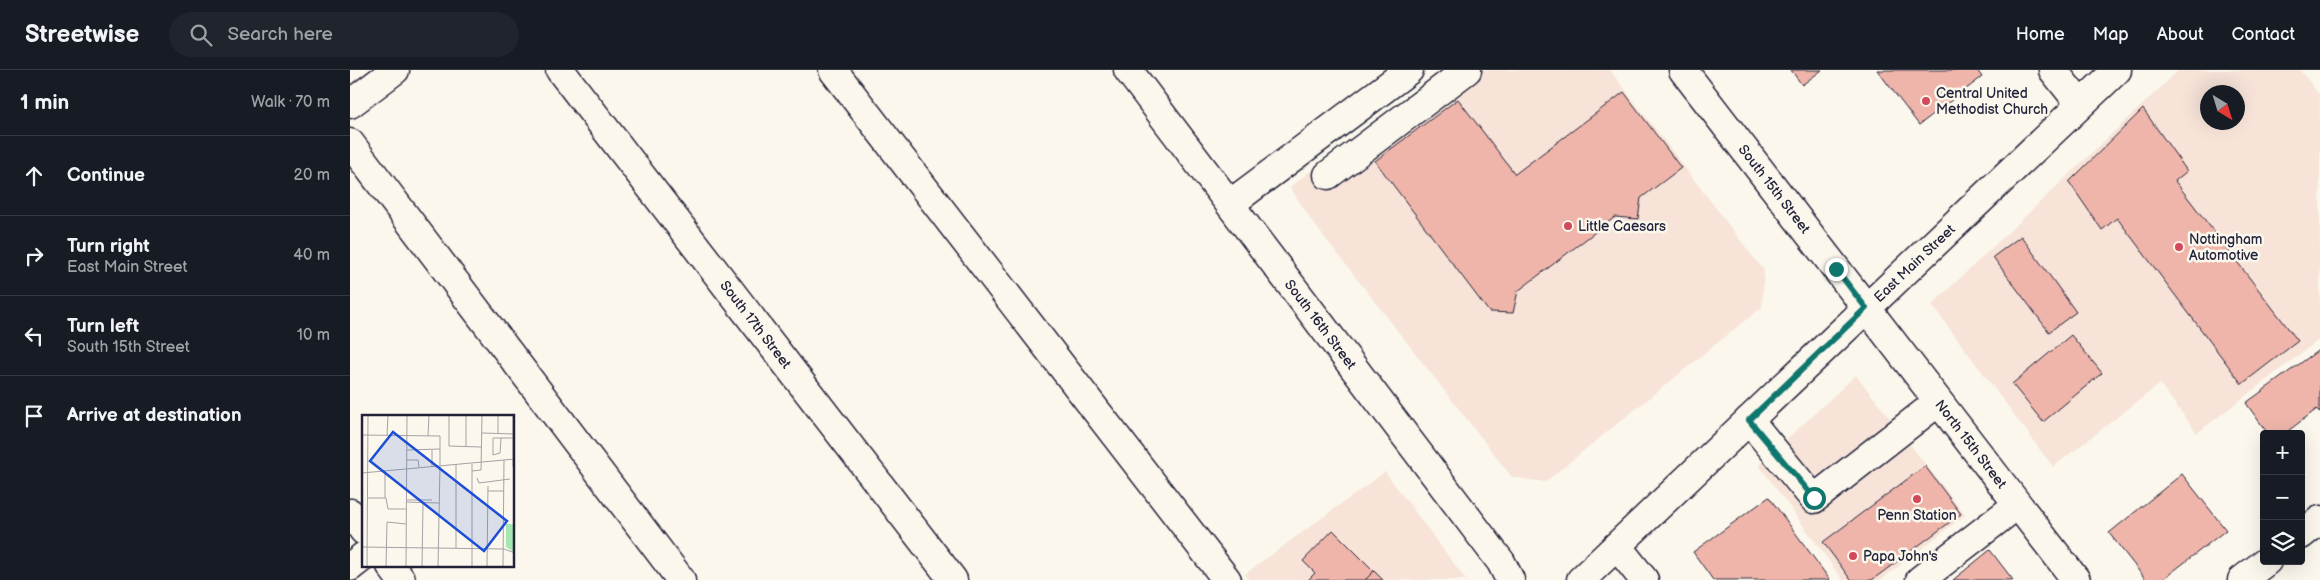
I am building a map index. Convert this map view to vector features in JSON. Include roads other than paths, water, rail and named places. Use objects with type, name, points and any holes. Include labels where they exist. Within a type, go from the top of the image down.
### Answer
[{"type":"street","points":[[350,104],[395,70]]},
{"type":"street","name":"South 17th Street","points":[[560,70],[953,580]]},
{"type":"street","points":[[833,70],[1227,580]]},
{"type":"street","name":"South 16th Street","points":[[1128,70],[1501,562],[1510,580]]},
{"type":"street","points":[[1230,204],[1407,70]]},
{"type":"street","points":[[1328,175],[1466,70]]},
{"type":"street","name":"South 15th Street","points":[[1683,70],[1866,308]]},
{"type":"street","points":[[2053,70],[2080,104]]},
{"type":"street","name":"East Main Street","points":[[1581,580],[2117,70]]},
{"type":"street","points":[[350,143],[681,580]]},
{"type":"street","name":"North 15th Street","points":[[1866,308],[2076,580]]},
{"type":"street","points":[[1749,420],[1814,498],[1938,402]]},
{"type":"street","points":[[1920,580],[2017,505]]},
{"type":"street","points":[[350,513],[362,528]]},
{"type":"street","points":[[2305,532],[2320,520]]},
{"type":"street","points":[[1617,546],[1644,580]]},
{"type":"street","points":[[350,567],[362,558]]},
{"type":"street","points":[[2242,580],[2261,565]]},
{"type":"street","points":[[392,568],[401,580]]},
{"type":"place","name":"Central United Methodist Church","points":[[1926,101]]},
{"type":"place","name":"Little Caesars","points":[[1568,226]]},
{"type":"place","name":"Nottingham Automotive","points":[[2179,247]]},
{"type":"place","name":"Penn Station","points":[[1917,499]]},
{"type":"place","name":"Papa John's","points":[[1853,556]]}]
